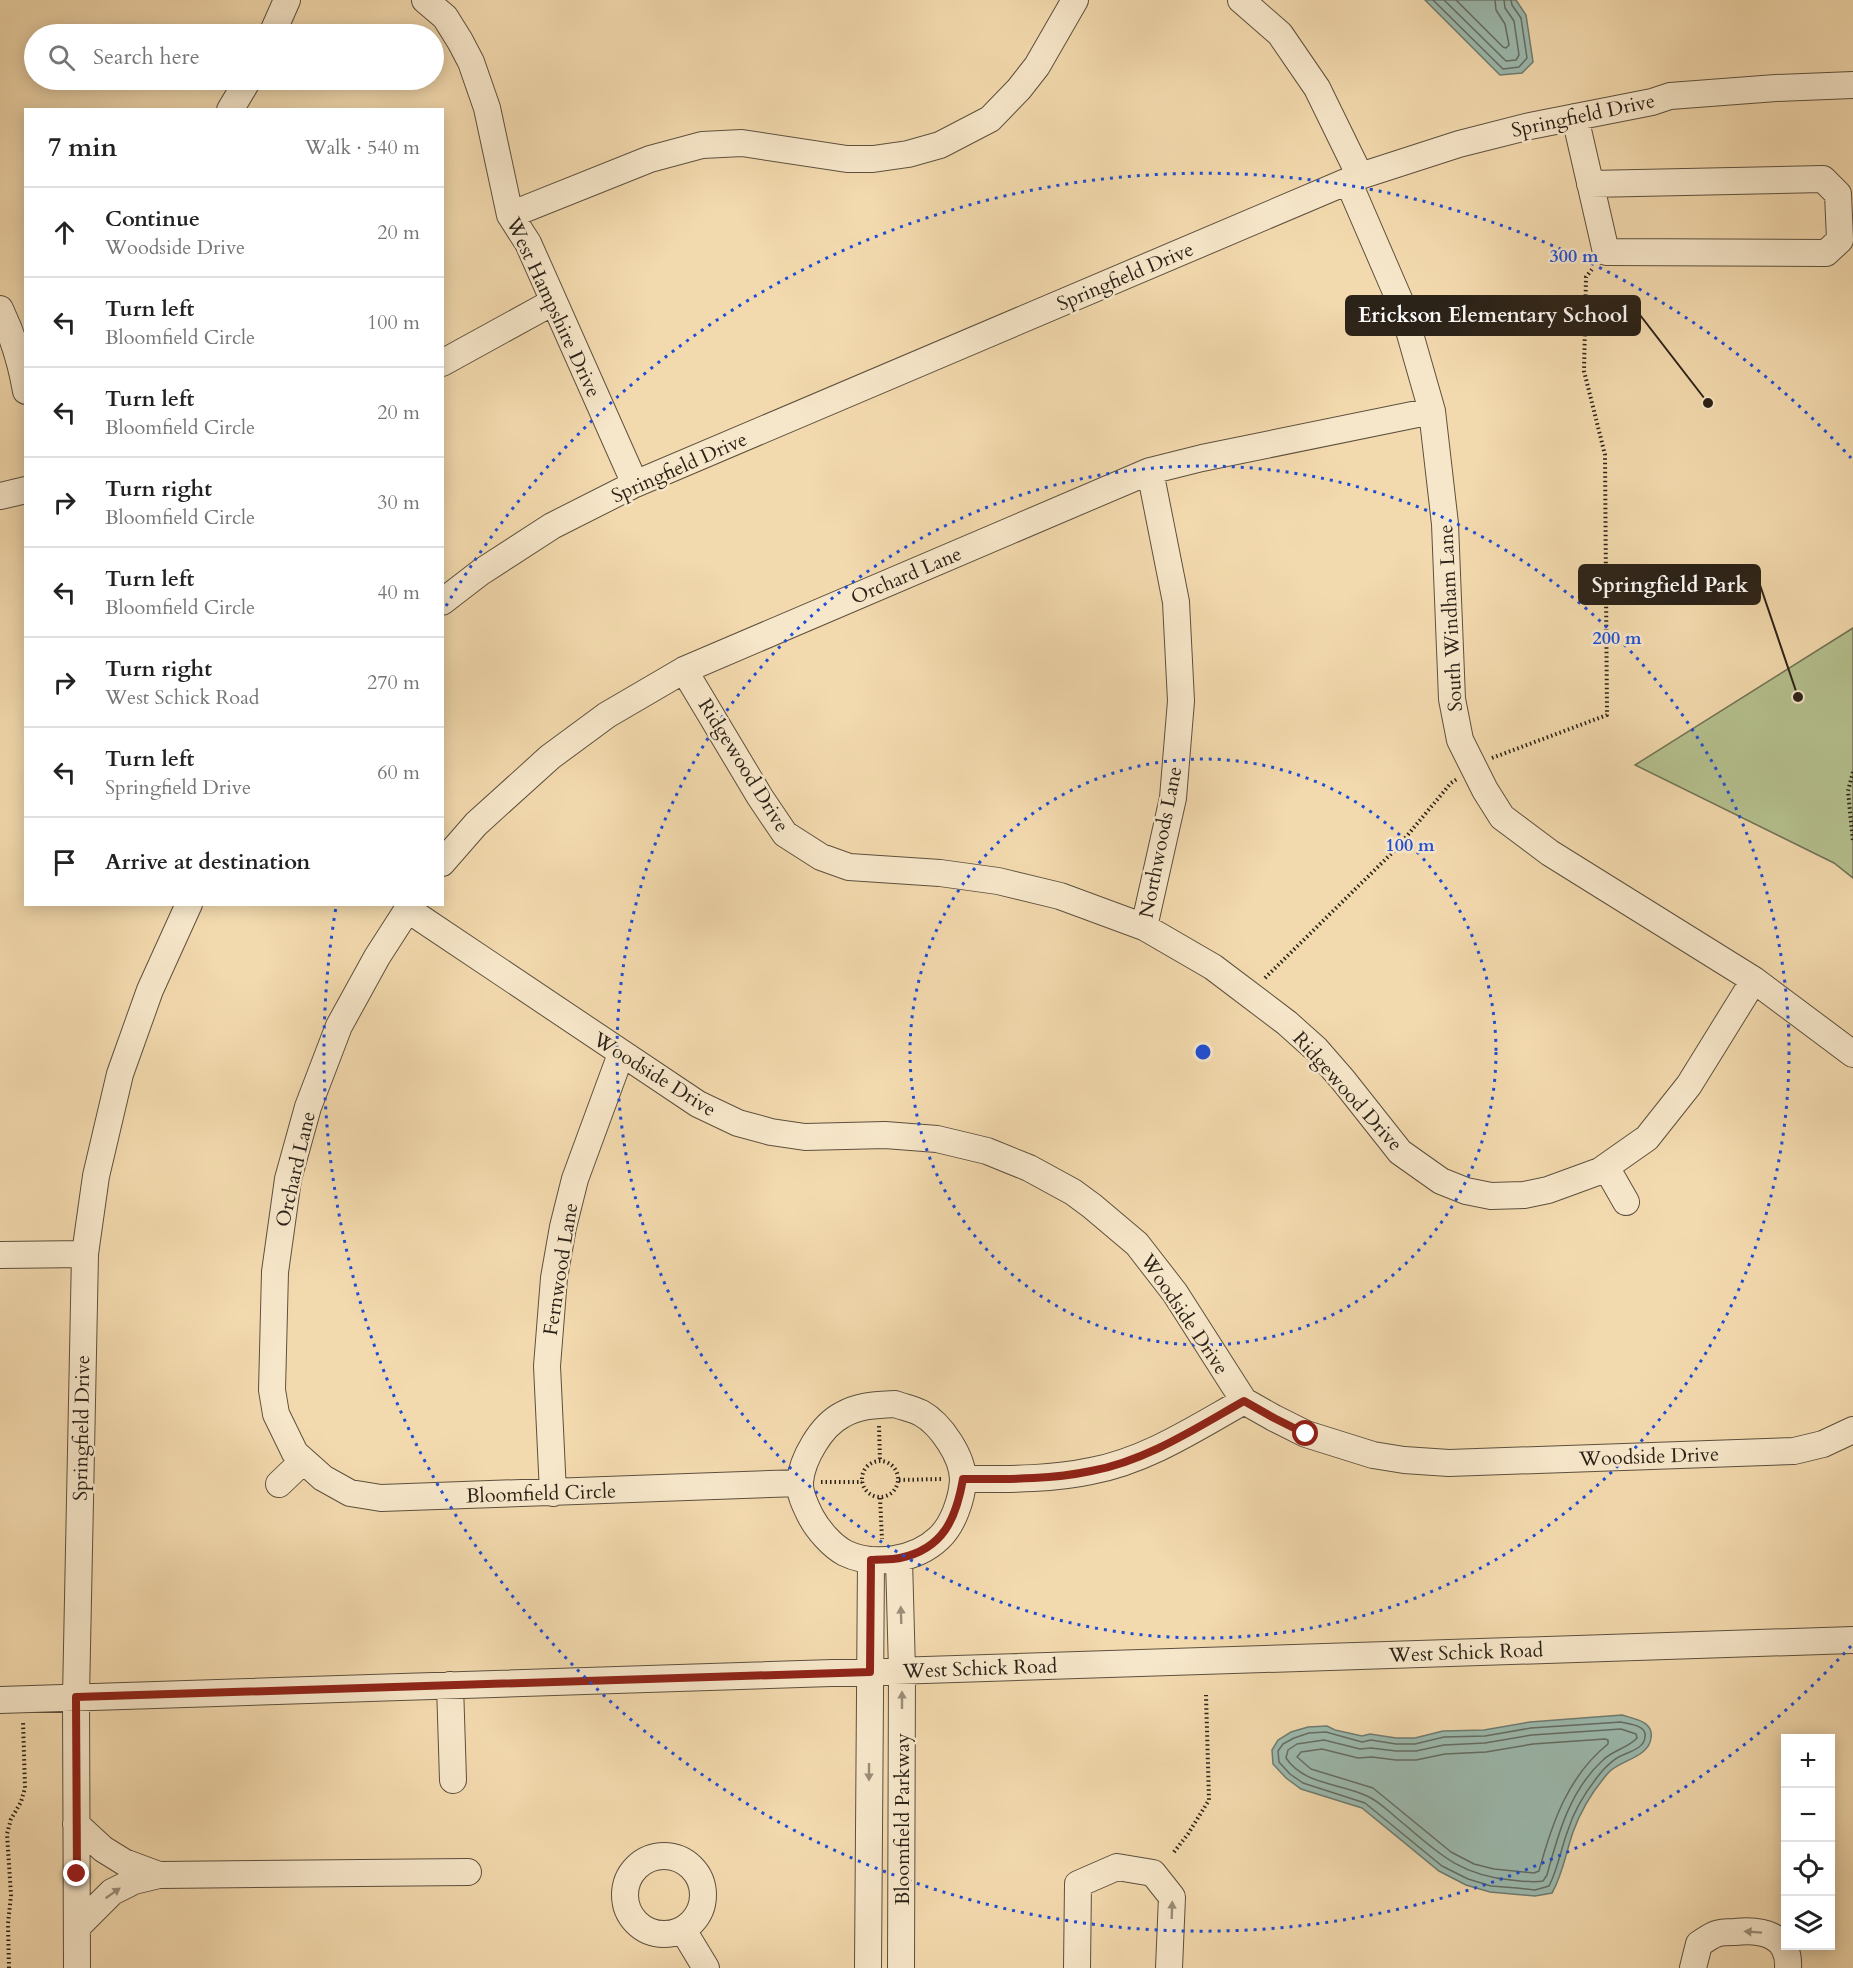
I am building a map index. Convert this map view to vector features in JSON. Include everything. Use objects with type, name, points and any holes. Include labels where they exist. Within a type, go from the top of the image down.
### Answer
[{"type":"street","points":[[276,24],[287,0]]},
{"type":"street","name":"West Hampshire Drive","points":[[425,0],[445,16],[471,62],[487,108],[510,215],[528,243],[635,484]]},
{"type":"street","points":[[510,215],[650,159],[702,145],[742,143],[847,159],[873,159],[908,154],[940,145],[990,119],[1019,89],[1037,66],[1075,0]]},
{"type":"street","name":"South Windham Lane","points":[[1241,0],[1281,34],[1317,88],[1402,306],[1432,411],[1445,524],[1452,699],[1460,740],[1474,769],[1502,817],[1550,853],[1754,980],[1853,1054]]},
{"type":"street","name":"Springfield Drive","points":[[444,600],[481,572],[552,526],[635,484],[1354,178],[1459,144],[1530,126],[1652,102],[1670,96],[1853,85]]},
{"type":"street","points":[[231,108],[242,90]]},
{"type":"street","points":[[1575,117],[1590,184],[1606,252],[1826,253],[1840,240],[1838,194],[1823,179],[1590,184]]},
{"type":"street","points":[[444,362],[553,302]]},
{"type":"street","points":[[0,309],[11,332],[24,380]]},
{"type":"street","name":"Orchard Lane","points":[[444,861],[476,824],[550,757],[614,711],[684,670],[1150,471],[1202,458],[1432,411]]},
{"type":"street","name":"Northwoods Lane","points":[[1144,927],[1173,798],[1181,701],[1176,602],[1150,471]]},
{"type":"street","points":[[0,496],[24,490]]},
{"type":"street","name":"Ridgewood Drive","points":[[684,670],[760,798],[785,834],[821,857],[849,867],[940,873],[998,881],[1060,896],[1144,927],[1214,967],[1287,1023],[1316,1049],[1366,1107],[1400,1152],[1441,1182],[1466,1191],[1491,1196],[1524,1195],[1548,1190],[1600,1171],[1647,1138],[1689,1086],[1754,980]]},
{"type":"street","name":"Springfield Drive","points":[[77,1968],[76,1697],[85,1254],[96,1176],[120,1074],[150,990],[188,906]]},
{"type":"street","name":"Orchard Lane","points":[[299,1457],[276,1414],[272,1390],[275,1272],[288,1179],[308,1107],[339,1026],[377,957],[409,907]]},
{"type":"street","name":"Woodside Drive","points":[[409,907],[621,1054],[698,1104],[750,1127],[805,1137],[885,1135],[937,1138],[987,1150],[1050,1179],[1092,1206],[1137,1244],[1175,1293],[1244,1401],[1306,1434],[1372,1455],[1449,1463],[1794,1451],[1823,1444],[1853,1430]]},
{"type":"street","name":"Fernwood Lane","points":[[552,1493],[547,1366],[554,1278],[575,1179],[621,1054]]},
{"type":"street","points":[[1606,1167],[1626,1202]]},
{"type":"street","points":[[0,1255],[85,1254]]},
{"type":"street","points":[[963,1479],[1055,1477],[1093,1471],[1155,1449],[1244,1401]]},
{"type":"street","points":[[895,1404],[921,1413],[942,1431],[957,1455],[963,1479],[952,1521],[940,1537],[924,1550],[884,1559],[845,1553],[831,1541],[815,1524],[804,1504],[800,1483],[807,1457],[820,1433],[841,1415],[867,1405],[895,1404]]},
{"type":"street","points":[[279,1484],[299,1457]]},
{"type":"street","name":"Bloomfield Circle","points":[[299,1457],[335,1486],[350,1493],[381,1498],[800,1483]]},
{"type":"street","points":[[884,1559],[902,1671]]},
{"type":"street","points":[[870,1672],[884,1559]]},
{"type":"street","name":"West Schick Road","points":[[11,1700],[1853,1640]]},
{"type":"street","name":"Bloomfield Parkway","points":[[901,1968],[902,1671]]},
{"type":"street","name":"Bloomfield Parkway","points":[[868,1968],[870,1672]]},
{"type":"street","points":[[450,1685],[453,1780]]},
{"type":"street","points":[[76,1824],[103,1849],[124,1862],[159,1875]]},
{"type":"street","points":[[1077,1968],[1078,1884],[1117,1868],[1153,1873],[1172,1897],[1169,1968]]},
{"type":"street","points":[[77,1927],[112,1892],[135,1881],[159,1875],[468,1872]]},
{"type":"street","points":[[683,1930],[706,1968]]},
{"type":"street","points":[[1693,1968],[1700,1944],[1716,1934],[1742,1931],[1768,1933],[1781,1942],[1789,1956],[1788,1968]]},
{"type":"path","points":[[1249,994],[1396,849],[1451,783],[1495,756],[1607,715],[1605,454],[1584,371],[1586,277]]},
{"type":"path","points":[[1853,772],[1848,791],[1853,842]]},
{"type":"path","points":[[879,1405],[880,1461]]},
{"type":"path","points":[[880,1461],[896,1469],[899,1480],[891,1494],[880,1498],[870,1495],[862,1482],[865,1470],[874,1462],[880,1461]]},
{"type":"path","points":[[899,1480],[963,1479]]},
{"type":"path","points":[[800,1483],[862,1482]]},
{"type":"path","points":[[880,1498],[884,1559]]},
{"type":"path","points":[[1174,1852],[1209,1800],[1206,1695]]},
{"type":"path","points":[[9,1968],[8,1924],[11,1895],[7,1834],[11,1819],[26,1788],[11,1700]]},
{"type":"green space","points":[[1853,628],[1853,878],[1834,863],[1635,765]]},
{"type":"water","points":[[1425,0],[1516,0],[1526,15],[1533,62],[1522,73],[1500,75]]},
{"type":"water","points":[[1622,1715],[1646,1724],[1651,1732],[1649,1744],[1640,1754],[1609,1772],[1598,1785],[1576,1824],[1556,1886],[1552,1893],[1535,1896],[1490,1892],[1466,1885],[1439,1871],[1362,1808],[1301,1789],[1273,1764],[1272,1750],[1278,1740],[1291,1732],[1308,1727],[1327,1726],[1362,1736],[1370,1734],[1415,1738],[1443,1731],[1484,1730],[1530,1722]]},
{"type":"place","name":"Erickson Elementary School","points":[[1708,403]]},
{"type":"place","name":"Springfield Park","points":[[1798,697]]},
{"type":"route","points":[[77,1874],[76,1697],[870,1672],[871,1560],[899,1559],[924,1550],[940,1537],[952,1521],[963,1479],[1055,1477],[1093,1471],[1155,1449],[1244,1401],[1306,1434]]}]
